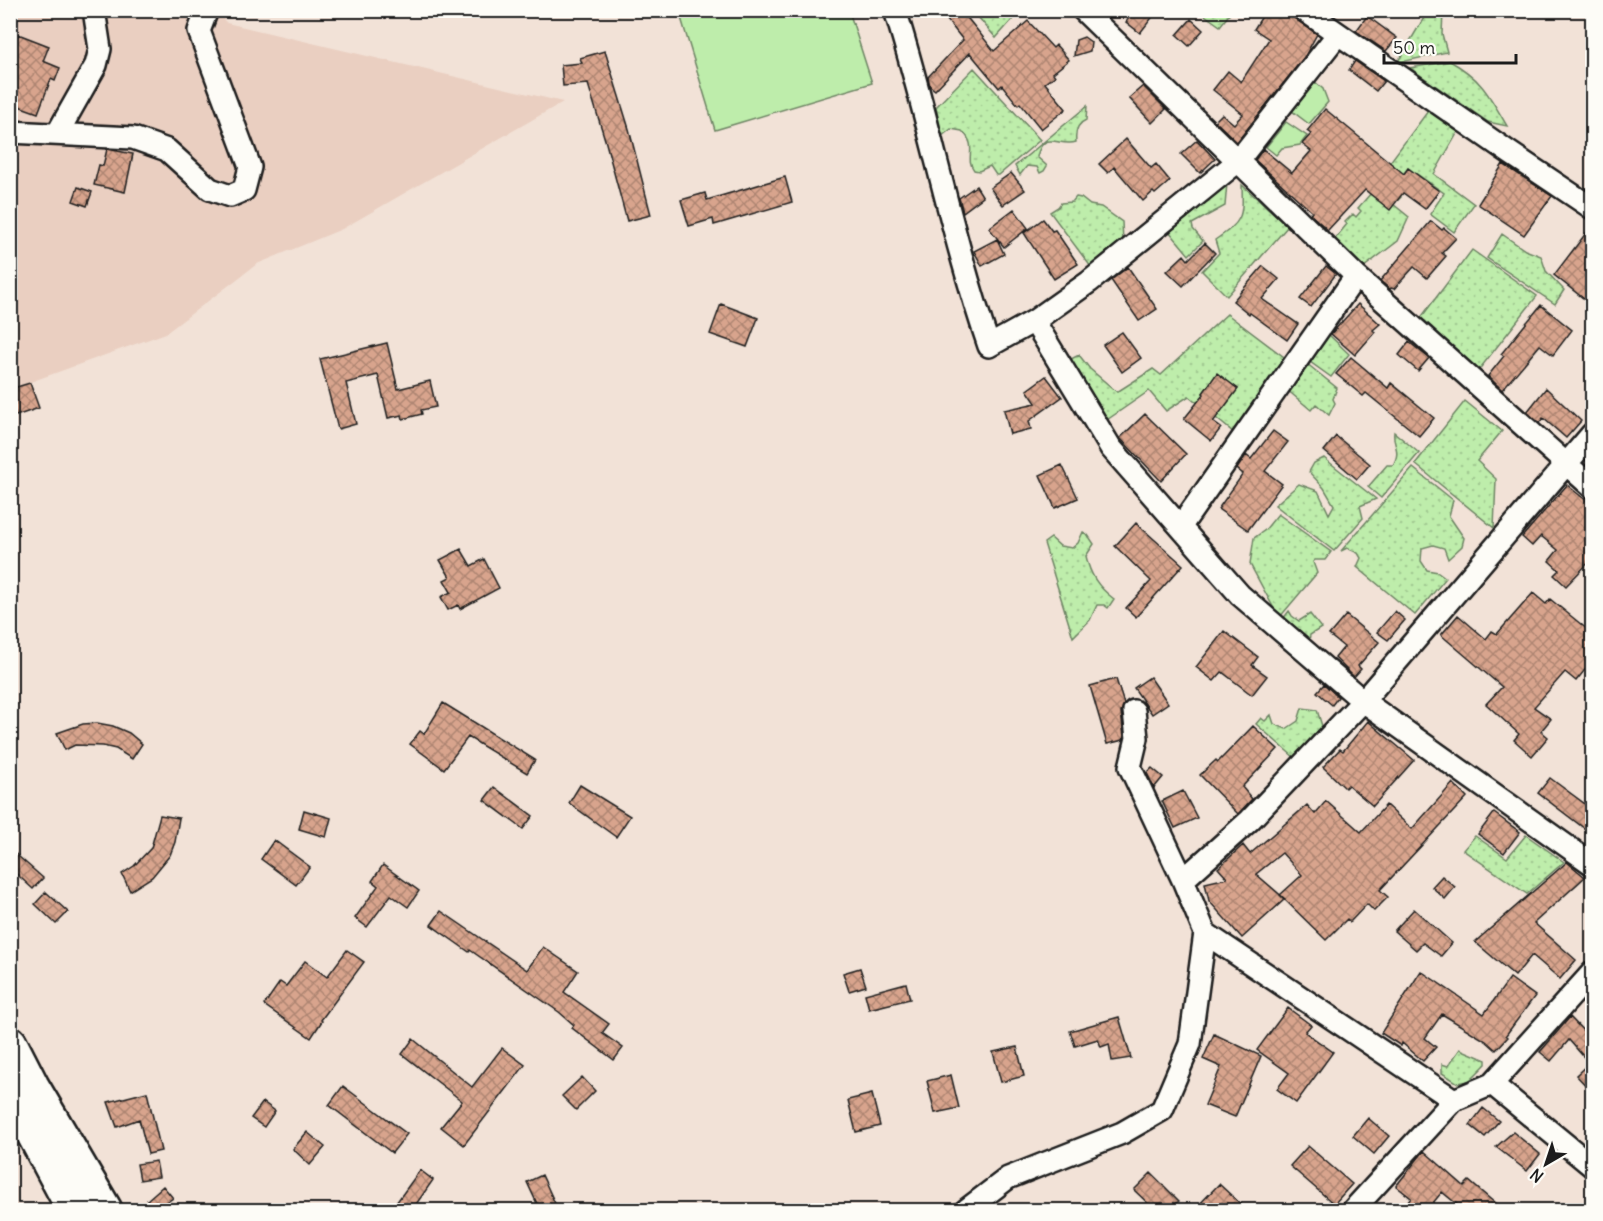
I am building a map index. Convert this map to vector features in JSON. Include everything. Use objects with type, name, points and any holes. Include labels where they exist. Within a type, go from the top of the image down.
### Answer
[{"type":"highway","points":[[10,1043],[32,1086],[105,1210]]},
{"type":"highway","points":[[10,1090],[74,1210]]},
{"type":"street","points":[[57,134],[96,64],[100,49],[94,10]]},
{"type":"street","points":[[10,132],[132,138],[167,150],[210,189],[230,196],[244,190],[250,167],[199,31],[207,10]]},
{"type":"street","points":[[895,10],[916,78],[970,291],[989,346],[1034,321],[1089,282],[1237,162],[1338,34]]},
{"type":"street","points":[[1083,10],[1356,276],[1593,487]]},
{"type":"street","points":[[1304,10],[1509,153],[1593,208]]},
{"type":"street","points":[[1181,526],[1356,276]]},
{"type":"street","points":[[1034,321],[1111,448],[1240,595],[1363,701],[1593,864]]},
{"type":"street","points":[[1183,880],[1250,820],[1363,701],[1593,434]]},
{"type":"street","points":[[966,1210],[1008,1178],[1122,1133],[1162,1110],[1190,1044],[1205,933],[1130,767],[1137,738],[1134,711]]},
{"type":"street","points":[[1205,933],[1454,1100]]},
{"type":"street","points":[[1353,1210],[1454,1100],[1492,1084],[1593,973]]},
{"type":"street","points":[[1492,1084],[1593,1166]]},
{"type":"shaded area","points":[[10,11],[215,11],[227,23],[563,102],[342,229],[257,264],[166,333],[11,389]]},
{"type":"green space","points":[[679,11],[849,11],[872,83],[715,130]]},
{"type":"green space","points":[[973,11],[1020,11],[996,38]]},
{"type":"green space","points":[[1199,11],[1232,11],[1220,26]]},
{"type":"green space","points":[[1428,11],[1443,11],[1442,34],[1447,52],[1397,63]]},
{"type":"green space","points":[[1450,61],[1477,81],[1507,126],[1488,122],[1410,68]]},
{"type":"green space","points":[[974,68],[1040,140],[999,175],[996,175],[990,166],[979,171],[974,170],[970,161],[970,142],[962,131],[951,129],[942,136],[941,132],[936,107]]},
{"type":"green space","points":[[1314,81],[1323,89],[1328,102],[1309,124],[1292,111]]},
{"type":"green space","points":[[1087,106],[1086,120],[1077,129],[1076,142],[1048,141],[1043,143],[1037,157],[1047,166],[1044,171],[1040,173],[1037,167],[1027,166],[1020,175],[1015,166]]},
{"type":"green space","points":[[1428,111],[1458,132],[1434,174],[1474,204],[1454,232],[1430,214],[1444,193],[1408,168],[1391,189],[1401,197],[1398,200],[1375,182]]},
{"type":"green space","points":[[1286,122],[1307,136],[1300,145],[1282,148],[1276,155],[1266,147]]},
{"type":"green space","points":[[1227,183],[1225,206],[1192,224],[1193,229],[1203,241],[1189,255],[1169,231]]},
{"type":"green space","points":[[1242,185],[1288,226],[1227,296],[1202,271],[1219,253],[1215,240],[1231,228],[1239,218],[1242,205]]},
{"type":"green space","points":[[1372,192],[1378,192],[1409,217],[1398,241],[1364,267],[1334,240],[1347,224],[1345,222],[1353,214],[1356,217],[1361,211],[1358,208]]},
{"type":"green space","points":[[1076,197],[1090,205],[1101,207],[1122,222],[1123,242],[1091,267],[1050,212],[1061,203],[1072,202]]},
{"type":"green space","points":[[1502,234],[1525,250],[1541,256],[1546,271],[1564,290],[1555,304],[1487,258]]},
{"type":"green space","points":[[1472,250],[1537,296],[1478,371],[1420,319]]},
{"type":"green space","points":[[1227,314],[1292,363],[1269,396],[1252,406],[1239,437],[1189,396],[1166,411],[1149,391],[1101,424],[1065,362],[1079,355],[1090,369],[1117,392],[1153,369],[1161,375]],"holes":[[[1217,374],[1238,389],[1224,408],[1203,393]]]},
{"type":"green space","points":[[1327,333],[1349,354],[1331,377],[1306,359]]},
{"type":"green space","points":[[1306,363],[1337,388],[1333,399],[1335,403],[1329,415],[1316,404],[1311,410],[1286,389]]},
{"type":"green space","points":[[1465,401],[1502,431],[1477,461],[1496,479],[1494,528],[1415,464]]},
{"type":"green space","points":[[1394,432],[1419,453],[1381,498],[1368,487],[1387,465],[1393,465],[1396,460]]},
{"type":"green space","points":[[1324,458],[1376,499],[1360,506],[1363,518],[1334,551],[1275,505],[1299,484],[1318,491],[1329,514],[1334,505],[1324,488],[1309,472],[1314,463]]},
{"type":"green space","points":[[1413,468],[1453,500],[1449,516],[1464,538],[1462,546],[1448,559],[1444,548],[1433,545],[1422,548],[1421,561],[1427,570],[1438,572],[1446,578],[1415,615],[1357,567],[1361,558],[1358,553],[1347,548],[1341,551]]},
{"type":"green space","points":[[1278,514],[1331,552],[1325,560],[1313,562],[1317,573],[1279,618],[1250,564],[1254,538],[1265,530]]},
{"type":"green space","points":[[1083,532],[1094,544],[1086,556],[1092,575],[1103,590],[1114,599],[1108,608],[1104,605],[1097,605],[1090,620],[1073,637],[1044,543],[1051,538],[1060,546],[1072,548],[1078,543]]},
{"type":"green space","points":[[1289,611],[1299,621],[1310,614],[1321,628],[1310,635],[1309,641],[1283,619]]},
{"type":"green space","points":[[1302,708],[1317,710],[1322,726],[1295,758],[1256,724],[1261,718],[1265,721],[1271,715],[1274,724],[1286,729],[1298,721]]},
{"type":"green space","points":[[1526,835],[1564,862],[1527,894],[1463,850],[1475,836],[1507,858]]},
{"type":"green space","points":[[1460,1049],[1486,1060],[1486,1064],[1469,1081],[1458,1083],[1442,1073],[1442,1064],[1448,1066]]},
{"type":"building","points":[[939,10],[961,10],[994,51],[1028,21],[1053,48],[1056,45],[1069,60],[1053,73],[1055,76],[1045,83],[1066,109],[1041,129],[1002,85],[999,88],[970,53],[935,90],[930,86],[928,77],[963,40]]},
{"type":"building","points":[[1135,10],[1158,10],[1140,33],[1126,22]]},
{"type":"building","points":[[1266,10],[1282,10],[1317,34],[1305,56],[1237,142],[1215,121],[1222,114],[1234,124],[1243,114],[1213,90],[1228,71],[1241,82],[1269,39],[1254,29]]},
{"type":"building","points":[[1367,16],[1397,38],[1386,51],[1356,31]]},
{"type":"building","points":[[1191,19],[1203,30],[1189,46],[1177,35]]},
{"type":"building","points":[[18,34],[49,46],[43,61],[60,68],[55,81],[51,79],[38,113],[10,103],[10,54]]},
{"type":"building","points":[[1084,37],[1091,42],[1090,51],[1074,56],[1076,40]]},
{"type":"building","points":[[605,51],[629,129],[651,215],[627,221],[588,84],[563,86],[561,65],[582,63],[580,58]]},
{"type":"building","points":[[1355,61],[1384,81],[1376,91],[1349,70]]},
{"type":"building","points":[[1143,86],[1166,109],[1152,123],[1129,98]]},
{"type":"building","points":[[1325,109],[1404,174],[1408,168],[1439,191],[1425,209],[1403,193],[1390,210],[1365,190],[1328,230],[1310,214],[1312,212],[1255,160],[1263,149],[1292,173],[1311,151],[1302,144],[1311,134],[1307,131]]},
{"type":"building","points":[[1126,139],[1151,168],[1156,164],[1170,181],[1143,201],[1114,167],[1108,173],[1099,164]]},
{"type":"building","points":[[1197,140],[1215,159],[1200,173],[1181,154]]},
{"type":"building","points":[[107,149],[133,154],[125,192],[94,185],[99,165],[103,166]]},
{"type":"building","points":[[1503,164],[1552,196],[1524,235],[1478,204]]},
{"type":"building","points":[[1011,173],[1025,190],[1003,205],[990,188]]},
{"type":"building","points":[[785,177],[792,202],[714,225],[713,219],[689,226],[681,200],[705,193],[707,200]]},
{"type":"building","points":[[976,186],[983,197],[963,212],[959,198]]},
{"type":"building","points":[[78,187],[92,192],[87,206],[73,201]]},
{"type":"building","points":[[1014,209],[1028,228],[1004,247],[989,228]]},
{"type":"building","points":[[1043,219],[1052,231],[1055,230],[1078,264],[1054,279],[1024,233]]},
{"type":"building","points":[[1431,221],[1456,238],[1442,253],[1446,256],[1427,278],[1414,267],[1394,289],[1390,289],[1380,281]]},
{"type":"building","points":[[1593,224],[1593,306],[1554,275]]},
{"type":"building","points":[[997,239],[1004,254],[982,266],[974,251]]},
{"type":"building","points":[[1205,243],[1215,253],[1183,286],[1167,271],[1184,255],[1188,260]]},
{"type":"building","points":[[1263,266],[1279,279],[1262,299],[1298,324],[1287,340],[1233,301]]},
{"type":"building","points":[[1326,266],[1336,274],[1311,307],[1300,299]]},
{"type":"building","points":[[1128,267],[1157,309],[1139,321],[1111,280]]},
{"type":"building","points":[[721,304],[758,318],[747,347],[710,334]]},
{"type":"building","points":[[1358,304],[1380,324],[1355,355],[1331,334]]},
{"type":"building","points":[[1541,305],[1572,330],[1553,355],[1540,345],[1502,390],[1488,376],[1504,356],[1501,354]]},
{"type":"building","points":[[1122,332],[1141,358],[1122,372],[1103,345]]},
{"type":"building","points":[[1409,342],[1429,358],[1418,371],[1399,355]]},
{"type":"building","points":[[387,343],[398,389],[430,381],[436,407],[421,410],[422,414],[403,419],[402,415],[388,418],[378,375],[346,383],[356,424],[338,429],[320,359]]},
{"type":"building","points":[[1351,357],[1388,388],[1391,383],[1434,418],[1419,436],[1366,393],[1363,396],[1336,374]]},
{"type":"building","points":[[1217,373],[1238,389],[1213,422],[1221,428],[1211,441],[1184,419]]},
{"type":"building","points":[[1046,376],[1062,397],[1029,421],[1031,429],[1010,434],[1004,410],[1036,403],[1027,390]]},
{"type":"building","points":[[30,383],[39,408],[10,418],[10,389]]},
{"type":"building","points":[[1546,388],[1581,421],[1566,438],[1543,418],[1539,423],[1527,412]]},
{"type":"building","points":[[1145,414],[1186,454],[1161,481],[1120,438]]},
{"type":"building","points":[[1273,431],[1288,442],[1265,471],[1282,484],[1248,530],[1218,509],[1243,474],[1237,469],[1246,455],[1251,459]]},
{"type":"building","points":[[1336,436],[1370,464],[1357,479],[1324,451]]},
{"type":"building","points":[[1062,465],[1078,498],[1055,508],[1040,475]]},
{"type":"building","points":[[1567,485],[1593,506],[1593,558],[1566,586],[1554,575],[1559,570],[1549,561],[1558,550],[1541,536],[1532,546],[1522,537]]},
{"type":"building","points":[[1136,523],[1183,565],[1136,617],[1126,608],[1151,581],[1115,546]]},
{"type":"building","points":[[461,549],[471,566],[484,559],[499,588],[460,609],[458,605],[448,610],[441,597],[451,592],[444,580],[450,577],[440,560]]},
{"type":"building","points":[[1533,593],[1546,604],[1550,599],[1593,634],[1593,660],[1576,681],[1565,672],[1534,707],[1551,719],[1541,731],[1548,737],[1532,756],[1514,740],[1519,734],[1486,704],[1502,687],[1441,635],[1458,615],[1486,639],[1492,631],[1497,634]]},
{"type":"building","points":[[1395,611],[1405,620],[1388,640],[1377,632]]},
{"type":"building","points":[[1346,615],[1379,642],[1358,666],[1361,669],[1354,677],[1335,658],[1344,647],[1329,635]]},
{"type":"building","points":[[1224,631],[1258,657],[1252,665],[1267,676],[1252,695],[1222,672],[1214,681],[1196,667]]},
{"type":"building","points":[[1150,677],[1168,703],[1152,714],[1134,688]]},
{"type":"building","points":[[1116,679],[1124,704],[1121,712],[1124,737],[1123,740],[1107,744],[1090,686]]},
{"type":"building","points":[[1324,684],[1338,697],[1332,705],[1317,692]]},
{"type":"building","points":[[443,703],[535,760],[527,773],[468,737],[444,769],[410,744],[420,731],[424,734]]},
{"type":"building","points":[[1368,721],[1414,760],[1373,806],[1348,785],[1345,788],[1323,767],[1340,749],[1343,751]]},
{"type":"building","points":[[97,723],[113,726],[129,733],[142,744],[132,759],[116,749],[103,746],[75,745],[65,750],[57,733],[83,724]]},
{"type":"building","points":[[1253,726],[1278,749],[1242,787],[1252,799],[1238,814],[1200,775],[1216,760],[1218,762]]},
{"type":"building","points":[[1152,768],[1163,777],[1154,788],[1147,773]]},
{"type":"building","points":[[1550,778],[1593,810],[1593,835],[1538,793]]},
{"type":"building","points":[[1453,783],[1467,797],[1380,890],[1388,897],[1374,911],[1367,904],[1350,922],[1347,919],[1326,940],[1285,899],[1242,938],[1209,901],[1205,883],[1227,878],[1218,868],[1243,845],[1250,854],[1307,805],[1315,814],[1326,801],[1361,832],[1386,805],[1412,829]],"holes":[[[1282,853],[1302,875],[1280,895],[1256,874]]]},
{"type":"building","points":[[580,785],[630,816],[616,837],[569,803]]},
{"type":"building","points":[[494,787],[533,816],[523,829],[484,800]]},
{"type":"building","points":[[1183,791],[1197,818],[1175,828],[1162,801]]},
{"type":"building","points":[[304,810],[331,818],[326,837],[299,829]]},
{"type":"building","points":[[1494,813],[1520,832],[1504,853],[1478,834]]},
{"type":"building","points":[[160,815],[179,818],[170,855],[152,877],[130,891],[122,874],[134,866],[151,848]]},
{"type":"building","points":[[274,840],[310,867],[296,885],[261,859]]},
{"type":"building","points":[[10,849],[43,878],[33,889],[10,868]]},
{"type":"building","points":[[1567,862],[1585,877],[1534,923],[1576,960],[1560,979],[1532,955],[1515,976],[1475,942]]},
{"type":"building","points":[[383,865],[419,891],[408,907],[391,895],[367,927],[355,918],[378,886],[372,881]]},
{"type":"building","points":[[1442,876],[1455,887],[1445,899],[1432,887]]},
{"type":"building","points":[[46,892],[68,912],[56,924],[35,904]]},
{"type":"building","points":[[1414,909],[1452,943],[1441,956],[1423,943],[1416,950],[1394,931]]},
{"type":"building","points":[[441,911],[527,970],[543,947],[578,971],[564,992],[609,1024],[602,1033],[623,1048],[614,1060],[572,1028],[574,1025],[559,1012],[431,925]]},
{"type":"building","points":[[347,950],[364,962],[321,1020],[311,1038],[264,1005],[280,982],[286,986],[305,961],[327,977]]},
{"type":"building","points":[[860,968],[866,986],[849,991],[843,973]]},
{"type":"building","points":[[1421,971],[1484,1014],[1510,978],[1535,996],[1506,1035],[1508,1037],[1496,1050],[1486,1041],[1442,1014],[1425,1038],[1436,1047],[1423,1061],[1402,1043],[1401,1046],[1381,1033]]},
{"type":"building","points":[[906,983],[910,999],[869,1009],[865,994]]},
{"type":"building","points":[[1288,1008],[1311,1025],[1305,1032],[1333,1052],[1296,1103],[1277,1089],[1289,1073],[1257,1050]]},
{"type":"building","points":[[1119,1017],[1131,1058],[1112,1061],[1109,1044],[1101,1047],[1098,1039],[1075,1046],[1070,1031]]},
{"type":"building","points":[[1570,1017],[1593,1041],[1593,1093],[1576,1075],[1589,1063],[1569,1040],[1551,1061],[1540,1052]]},
{"type":"building","points":[[1214,1034],[1261,1056],[1235,1117],[1205,1105],[1221,1067],[1203,1059]]},
{"type":"building","points":[[413,1039],[472,1087],[502,1048],[525,1065],[464,1145],[441,1127],[462,1101],[402,1054]]},
{"type":"building","points":[[1017,1047],[1024,1076],[1001,1082],[993,1052]]},
{"type":"building","points":[[951,1075],[959,1108],[935,1113],[927,1081]]},
{"type":"building","points":[[582,1077],[595,1091],[576,1110],[562,1096]]},
{"type":"building","points":[[343,1086],[407,1134],[392,1153],[329,1105]]},
{"type":"building","points":[[147,1092],[161,1151],[148,1154],[139,1119],[117,1127],[108,1102]]},
{"type":"building","points":[[872,1094],[880,1126],[856,1132],[848,1100]]},
{"type":"building","points":[[263,1102],[275,1111],[264,1127],[251,1118]]},
{"type":"building","points":[[1483,1108],[1499,1121],[1485,1137],[1470,1125]]},
{"type":"building","points":[[1368,1118],[1389,1136],[1374,1154],[1353,1136]]},
{"type":"building","points":[[307,1132],[325,1147],[310,1165],[293,1149]]},
{"type":"building","points":[[1513,1132],[1540,1154],[1527,1171],[1496,1147]]},
{"type":"building","points":[[1308,1146],[1352,1184],[1334,1204],[1290,1166]]},
{"type":"building","points":[[1424,1151],[1464,1186],[1469,1181],[1503,1210],[1464,1210],[1442,1192],[1427,1210],[1419,1210],[1408,1202],[1411,1198],[1396,1186]]},
{"type":"building","points":[[156,1161],[159,1177],[140,1180],[137,1164]]},
{"type":"building","points":[[420,1170],[433,1180],[412,1210],[391,1210]]},
{"type":"building","points":[[1151,1173],[1179,1201],[1170,1210],[1155,1210],[1134,1190]]},
{"type":"building","points":[[542,1175],[558,1210],[540,1210],[527,1182]]},
{"type":"building","points":[[1219,1184],[1247,1210],[1194,1210]]},
{"type":"building","points":[[163,1186],[173,1198],[155,1210],[147,1200]]}]
